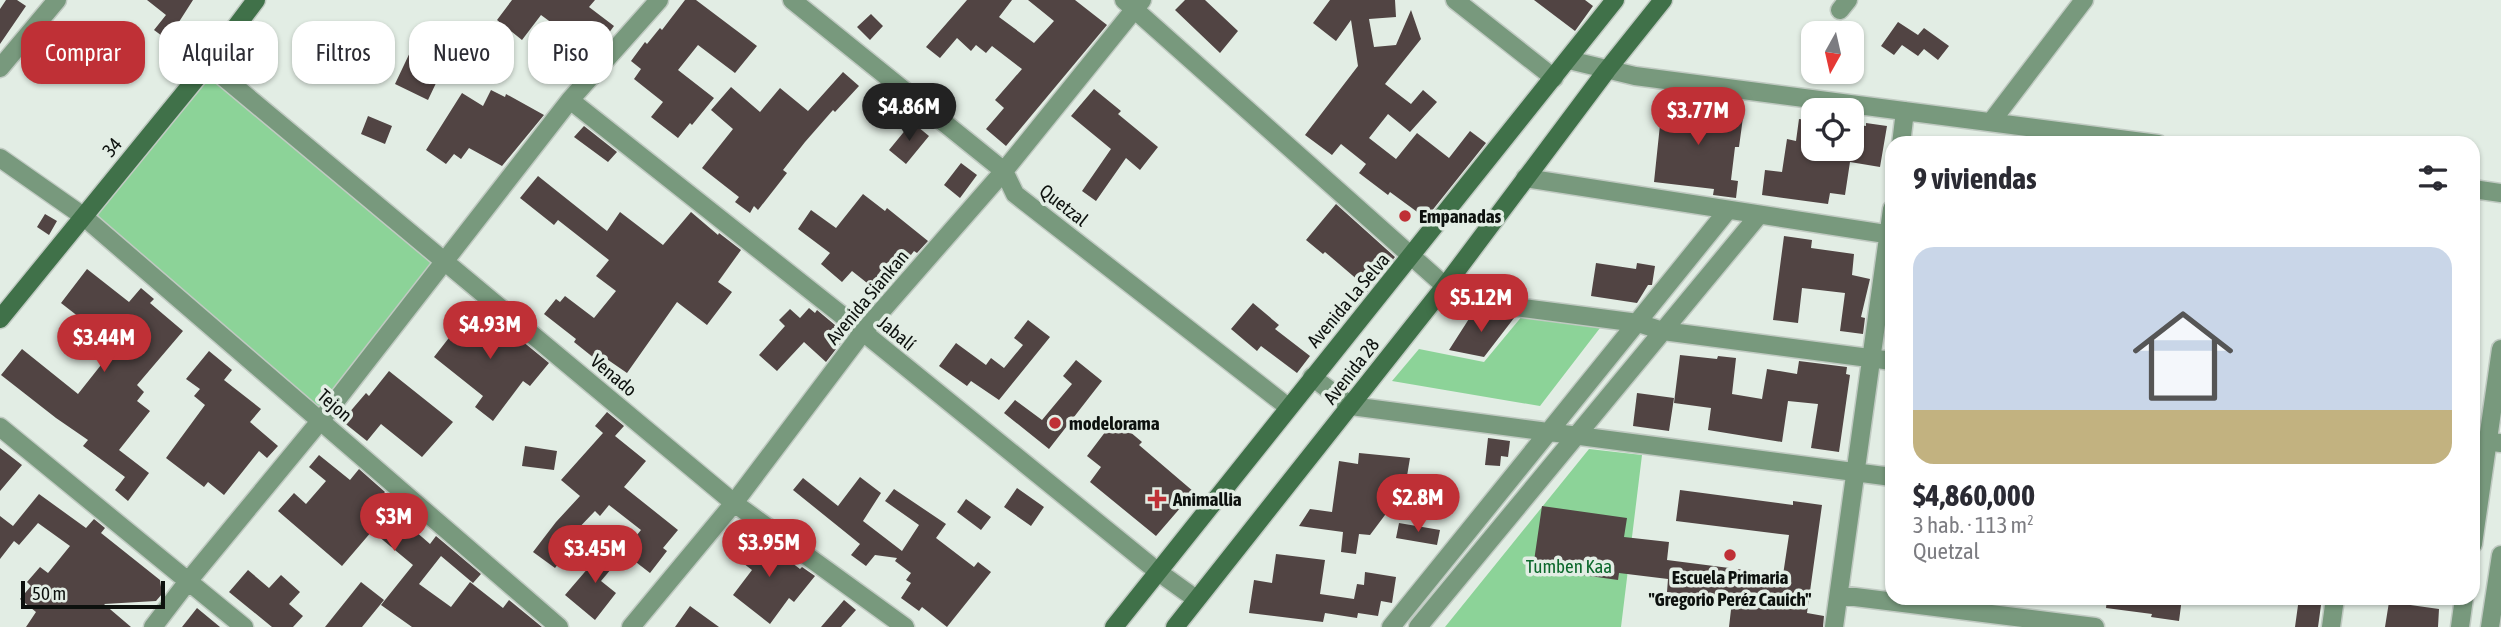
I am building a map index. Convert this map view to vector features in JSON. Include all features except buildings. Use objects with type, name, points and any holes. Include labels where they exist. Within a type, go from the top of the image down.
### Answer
[{"type":"street","points":[[0,68],[57,0]]},
{"type":"street","name":"34","points":[[240,21],[256,0]]},
{"type":"street","name":"Quetzal","points":[[792,0],[1004,171],[1015,194],[1288,407]]},
{"type":"street","points":[[1455,0],[1554,78]]},
{"type":"street","name":"Avenida La Selva","points":[[1114,627],[1615,0]]},
{"type":"street","points":[[1607,70],[1663,0]]},
{"type":"street","points":[[1991,122],[2084,0]]},
{"type":"street","points":[[153,627],[321,420],[444,260],[649,3]]},
{"type":"street","points":[[1134,3],[1445,286],[1484,303],[1638,323],[1663,331],[1885,360]]},
{"type":"street","name":"Avenida Siankan","points":[[631,627],[734,503],[863,332],[1004,171],[1134,3]]},
{"type":"street","points":[[1569,60],[1635,76],[2097,136]]},
{"type":"street","name":"Avenida 28","points":[[1181,626],[1196,599],[1445,286],[1607,70]]},
{"type":"street","name":"34","points":[[0,319],[192,84]]},
{"type":"street","name":"Venado","points":[[232,84],[734,503],[905,627]]},
{"type":"street","name":"Jabalí","points":[[570,100],[863,332],[1157,571],[1196,599]]},
{"type":"street","points":[[1902,136],[1905,111]]},
{"type":"street","name":"Tejon","points":[[0,158],[83,216],[559,627]]},
{"type":"street","points":[[1525,178],[1885,234]]},
{"type":"street","points":[[2480,190],[2501,193]]},
{"type":"street","points":[[1391,627],[1728,210]]},
{"type":"street","points":[[1418,627],[1759,215]]},
{"type":"street","points":[[1834,627],[1885,267]]},
{"type":"street","points":[[2480,493],[2501,349]]},
{"type":"street","points":[[1312,377],[1351,406],[1885,476]]},
{"type":"street","points":[[0,427],[244,627]]},
{"type":"street","points":[[2490,627],[2501,555]]},
{"type":"street","points":[[1839,595],[1885,601]]},
{"type":"street","points":[[1919,605],[2095,627]]},
{"type":"street","points":[[2331,627],[2334,605]]},
{"type":"street","points":[[2460,627],[2463,605]]},
{"type":"green space","points":[[192,84],[231,84],[436,261],[318,410],[91,213]]},
{"type":"green space","points":[[1523,315],[1600,328],[1540,406],[1392,381],[1419,349],[1484,362]]},
{"type":"green space","name":"Tumben Kaa","points":[[1589,449],[1642,455],[1621,627],[1445,627]]},
{"type":"place","name":"Empanadas","points":[[1405,216]]},
{"type":"place","name":"modelorama","points":[[1055,423]]},
{"type":"place","name":"Animallia","points":[[1157,499]]},
{"type":"place","name":"Escuela Primaria \"Gregorio Peréz Cauich\"","points":[[1730,555]]}]
